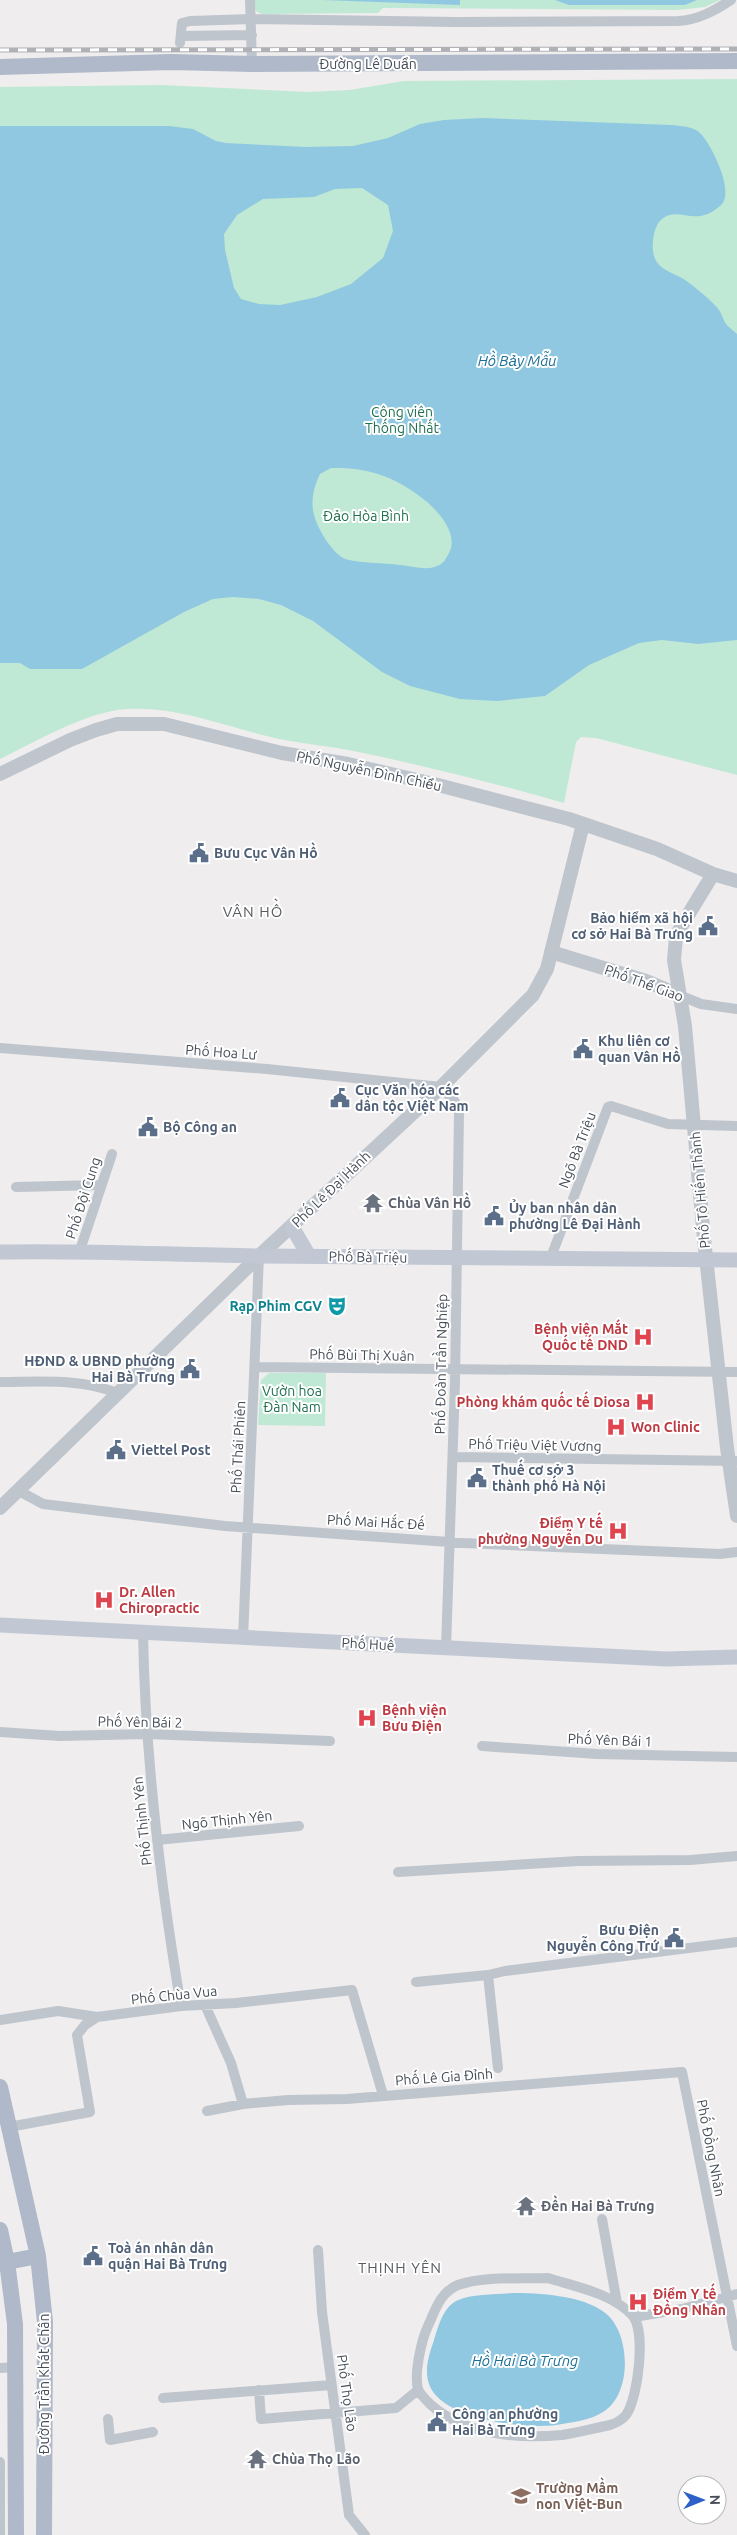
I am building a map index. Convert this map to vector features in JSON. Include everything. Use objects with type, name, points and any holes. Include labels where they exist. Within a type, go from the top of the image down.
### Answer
[{"type":"main road","name":"Đường Lê Duẩn","points":[[0,67],[172,62],[252,64],[737,61]]},
{"type":"main road","points":[[292,1227],[309,1256]]},
{"type":"main road","name":"Phố Bà Triệu","points":[[0,1252],[80,1250],[259,1256],[737,1260]]},
{"type":"main road","points":[[0,1632],[7,1625]]},
{"type":"main road","name":"Phố Huế","points":[[7,1625],[243,1639],[666,1659],[737,1657]]},
{"type":"main road","name":"Đường Trần Khát Chân","points":[[0,2087],[4,2127],[38,2256],[47,2352],[44,2535]]},
{"type":"main road","name":"Đường Trần Khát Chân","points":[[0,2230],[7,2262],[15,2324],[8,2368],[16,2535]]},
{"type":"main road","points":[[7,2262],[38,2256]]},
{"type":"street","points":[[250,0],[252,64]]},
{"type":"street","points":[[252,35],[180,39],[182,23],[190,21],[251,19],[456,22],[691,21],[731,0]]},
{"type":"street","name":"Phố Nguyễn Đình Chiểu","points":[[0,774],[70,740],[96,730],[117,724],[164,724],[282,753],[348,764],[438,785],[583,824],[674,855],[713,874],[737,881]]},
{"type":"street","name":"Phố Lê Đại Hành","points":[[0,1508],[259,1256],[440,1087],[533,994],[542,980],[551,952],[583,824]]},
{"type":"street","name":"Phố Tô Hiến Thành","points":[[713,874],[676,937],[674,960],[685,1026],[707,1260],[733,1461],[737,1516]]},
{"type":"street","name":"Phố Thể Giao","points":[[551,952],[646,981],[701,1004],[737,1009]]},
{"type":"street","name":"Phố Hoa Lư","points":[[0,1048],[267,1070],[440,1087]]},
{"type":"street","name":"Phố Đoàn Trần Nghiệp","points":[[440,1087],[455,1102],[459,1114],[453,1457],[446,1648]]},
{"type":"street","name":"Ngõ Bà Triệu","points":[[551,1258],[608,1108],[611,1106],[668,1124],[694,1125]]},
{"type":"street","points":[[694,1125],[737,1126]]},
{"type":"street","name":"Phố Đội Cung","points":[[80,1250],[112,1154]]},
{"type":"street","points":[[16,1187],[101,1185]]},
{"type":"street","name":"Phố Thái Phiên","points":[[243,1639],[256,1367],[259,1256]]},
{"type":"street","name":"Phố Bùi Thị Xuân","points":[[256,1367],[737,1372]]},
{"type":"street","points":[[0,1382],[88,1383],[117,1393]]},
{"type":"street","name":"Phố Triệu Việt Vương","points":[[453,1457],[733,1461]]},
{"type":"street","name":"Phố Mai Hắc Đế","points":[[18,1491],[43,1504],[247,1528],[450,1541],[720,1554],[737,1552]]},
{"type":"street","name":"Phố Thịnh Yên","points":[[143,1632],[147,1734],[157,1840],[166,1916],[181,2006]]},
{"type":"street","name":"Phố Yên Bái 2","points":[[0,1732],[60,1736],[147,1734],[330,1741]]},
{"type":"street","name":"Phố Yên Bái 1","points":[[482,1746],[596,1754],[737,1757]]},
{"type":"street","name":"Ngõ Thịnh Yên","points":[[157,1840],[299,1826]]},
{"type":"street","points":[[398,1872],[578,1861],[690,1860],[737,1856]]},
{"type":"street","points":[[416,1982],[488,1975],[505,1971],[737,1942]]},
{"type":"street","points":[[488,1975],[498,2068]]},
{"type":"street","name":"Phố Chùa Vua","points":[[0,2020],[58,2011],[97,2017],[181,2006],[352,1990],[383,2095]]},
{"type":"street","points":[[205,2005],[231,2063],[243,2104]]},
{"type":"street","points":[[4,2127],[90,2112],[77,2035],[84,2025],[97,2017]]},
{"type":"street","name":"Phố Lê Gia Đỉnh","points":[[207,2110],[243,2104],[682,2072]]},
{"type":"street","name":"Phố Đồng Nhân","points":[[682,2072],[732,2295],[737,2346]]},
{"type":"street","points":[[602,2219],[617,2303]]},
{"type":"street","name":"Phố Thọ Lão","points":[[318,2250],[322,2312],[349,2515],[365,2535]]},
{"type":"street","points":[[548,2278],[594,2292],[617,2303],[634,2318],[640,2337],[638,2367],[631,2406],[626,2415],[612,2424],[564,2434],[522,2435],[492,2432],[450,2420],[426,2400],[418,2390],[418,2358],[426,2330],[443,2294],[458,2285],[493,2279],[548,2278]]},
{"type":"street","points":[[634,2318],[682,2309],[732,2295]]},
{"type":"street","points":[[163,2398],[331,2385]]},
{"type":"street","points":[[259,2390],[261,2419],[330,2415],[336,2412],[396,2408],[418,2390]]},
{"type":"street","points":[[108,2419],[110,2440],[153,2432]]},
{"type":"street","points":[[0,2462],[0,2535]]},
{"type":"green space","points":[[253,0],[720,0],[705,7],[678,10],[383,8],[378,13],[262,14],[256,11]]},
{"type":"green space","name":"Hồ Bảy Mẫu","points":[[737,79],[737,775],[596,738],[581,737],[576,742],[564,803],[486,782],[345,749],[279,739],[185,714],[146,709],[111,711],[78,721],[0,759],[0,87],[162,85],[308,92],[350,90],[404,81]]},
{"type":"green space","name":"Vườn hoa Đàn Nam","points":[[269,1373],[326,1373],[325,1426],[258,1425],[261,1380]]},
{"type":"water","points":[[322,0],[460,0],[460,5]]},
{"type":"water","points":[[555,0],[697,0],[685,5],[569,5]]},
{"type":"water","name":"Hồ Bảy Mẫu","points":[[483,118],[671,125],[697,131],[710,147],[724,180],[725,199],[712,212],[704,215],[675,214],[668,215],[662,219],[655,229],[653,251],[657,263],[688,282],[708,299],[719,310],[726,324],[737,334],[737,640],[698,644],[662,640],[639,643],[589,665],[545,696],[497,701],[460,699],[410,686],[382,672],[313,621],[281,605],[259,599],[233,597],[213,599],[184,612],[82,669],[30,669],[20,663],[0,663],[0,126],[169,126],[193,129],[216,141],[226,143],[306,147],[353,146],[388,138],[420,124],[444,120]],"holes":[[[362,188],[388,205],[393,231],[383,258],[351,284],[317,297],[280,305],[259,304],[241,299],[234,288],[225,250],[224,234],[237,215],[263,199],[314,197],[335,189]],[[331,468],[358,469],[382,475],[404,486],[426,501],[442,518],[450,533],[452,540],[451,548],[444,562],[433,567],[424,568],[354,561],[343,558],[338,554],[320,530],[314,516],[313,505],[314,491],[320,474]]]},
{"type":"water","name":"Hồ Hai Bà Trưng","points":[[512,2293],[560,2296],[584,2302],[595,2306],[613,2321],[623,2347],[624,2377],[620,2391],[613,2403],[603,2412],[586,2419],[556,2425],[525,2425],[485,2420],[466,2414],[450,2406],[437,2396],[429,2384],[427,2367],[437,2329],[448,2308],[451,2304],[463,2298]]},
{"type":"railway","points":[[0,50],[737,49]]},
{"type":"place","name":"Bưu Cục Vân Hồ","points":[[199,853]]},
{"type":"place","name":"Bảo hiểm xã hội cơ sở Hai Bà Trưng","points":[[708,926]]},
{"type":"place","name":"Khu liên cơ quan Vân Hồ","points":[[583,1049]]},
{"type":"place","name":"Cục Văn hóa các dân tộc Việt Nam","points":[[340,1098]]},
{"type":"place","name":"Bộ Công an","points":[[148,1127]]},
{"type":"place","name":"Chùa Vân Hồ","points":[[373,1203]]},
{"type":"place","name":"Ủy ban nhân dân phường Lê Đại Hành","points":[[494,1216]]},
{"type":"place","name":"Rạp Phim CGV","points":[[337,1306]]},
{"type":"place","name":"Bệnh viện Mắt Quốc tế DND","points":[[643,1337]]},
{"type":"place","name":"HĐND & UBND phường Hai Bà Trưng","points":[[190,1369]]},
{"type":"place","name":"Phòng khám quốc tế Diosa","points":[[645,1402]]},
{"type":"place","name":"Won Clinic","points":[[616,1427]]},
{"type":"place","name":"Viettel Post","points":[[116,1450]]},
{"type":"place","name":"Thuế cơ sở 3 thành phố Hà Nội","points":[[477,1478]]},
{"type":"place","name":"Điểm Y tế phường Nguyễn Du","points":[[618,1531]]},
{"type":"place","name":"Dr. Allen Chiropractic","points":[[104,1600]]},
{"type":"place","name":"Bệnh viện Bưu Điện","points":[[367,1718]]},
{"type":"place","name":"Bưu Điện Nguyễn Công Trứ","points":[[674,1938]]},
{"type":"place","name":"Đền Hai Bà Trưng","points":[[526,2206]]},
{"type":"place","name":"Toà án nhân dân quận Hai Bà Trưng","points":[[93,2256]]},
{"type":"place","name":"Điểm Y tế Đồng Nhân","points":[[638,2302]]},
{"type":"place","name":"Công an phường Hai Bà Trưng","points":[[437,2422]]},
{"type":"place","name":"Chùa Thọ Lão","points":[[257,2459]]},
{"type":"place","name":"Trường Mầm non Việt-Bun","points":[[521,2496]]},
{"type":"district","name":"VÂN HỒ","points":[[253,911]]},
{"type":"district","name":"THỊNH YÊN","points":[[400,2267]]},
{"type":"park label","name":"Công viên Thống Nhất","points":[[402,420]]},
{"type":"park label","name":"Đảo Hòa Bình","points":[[366,516]]}]
